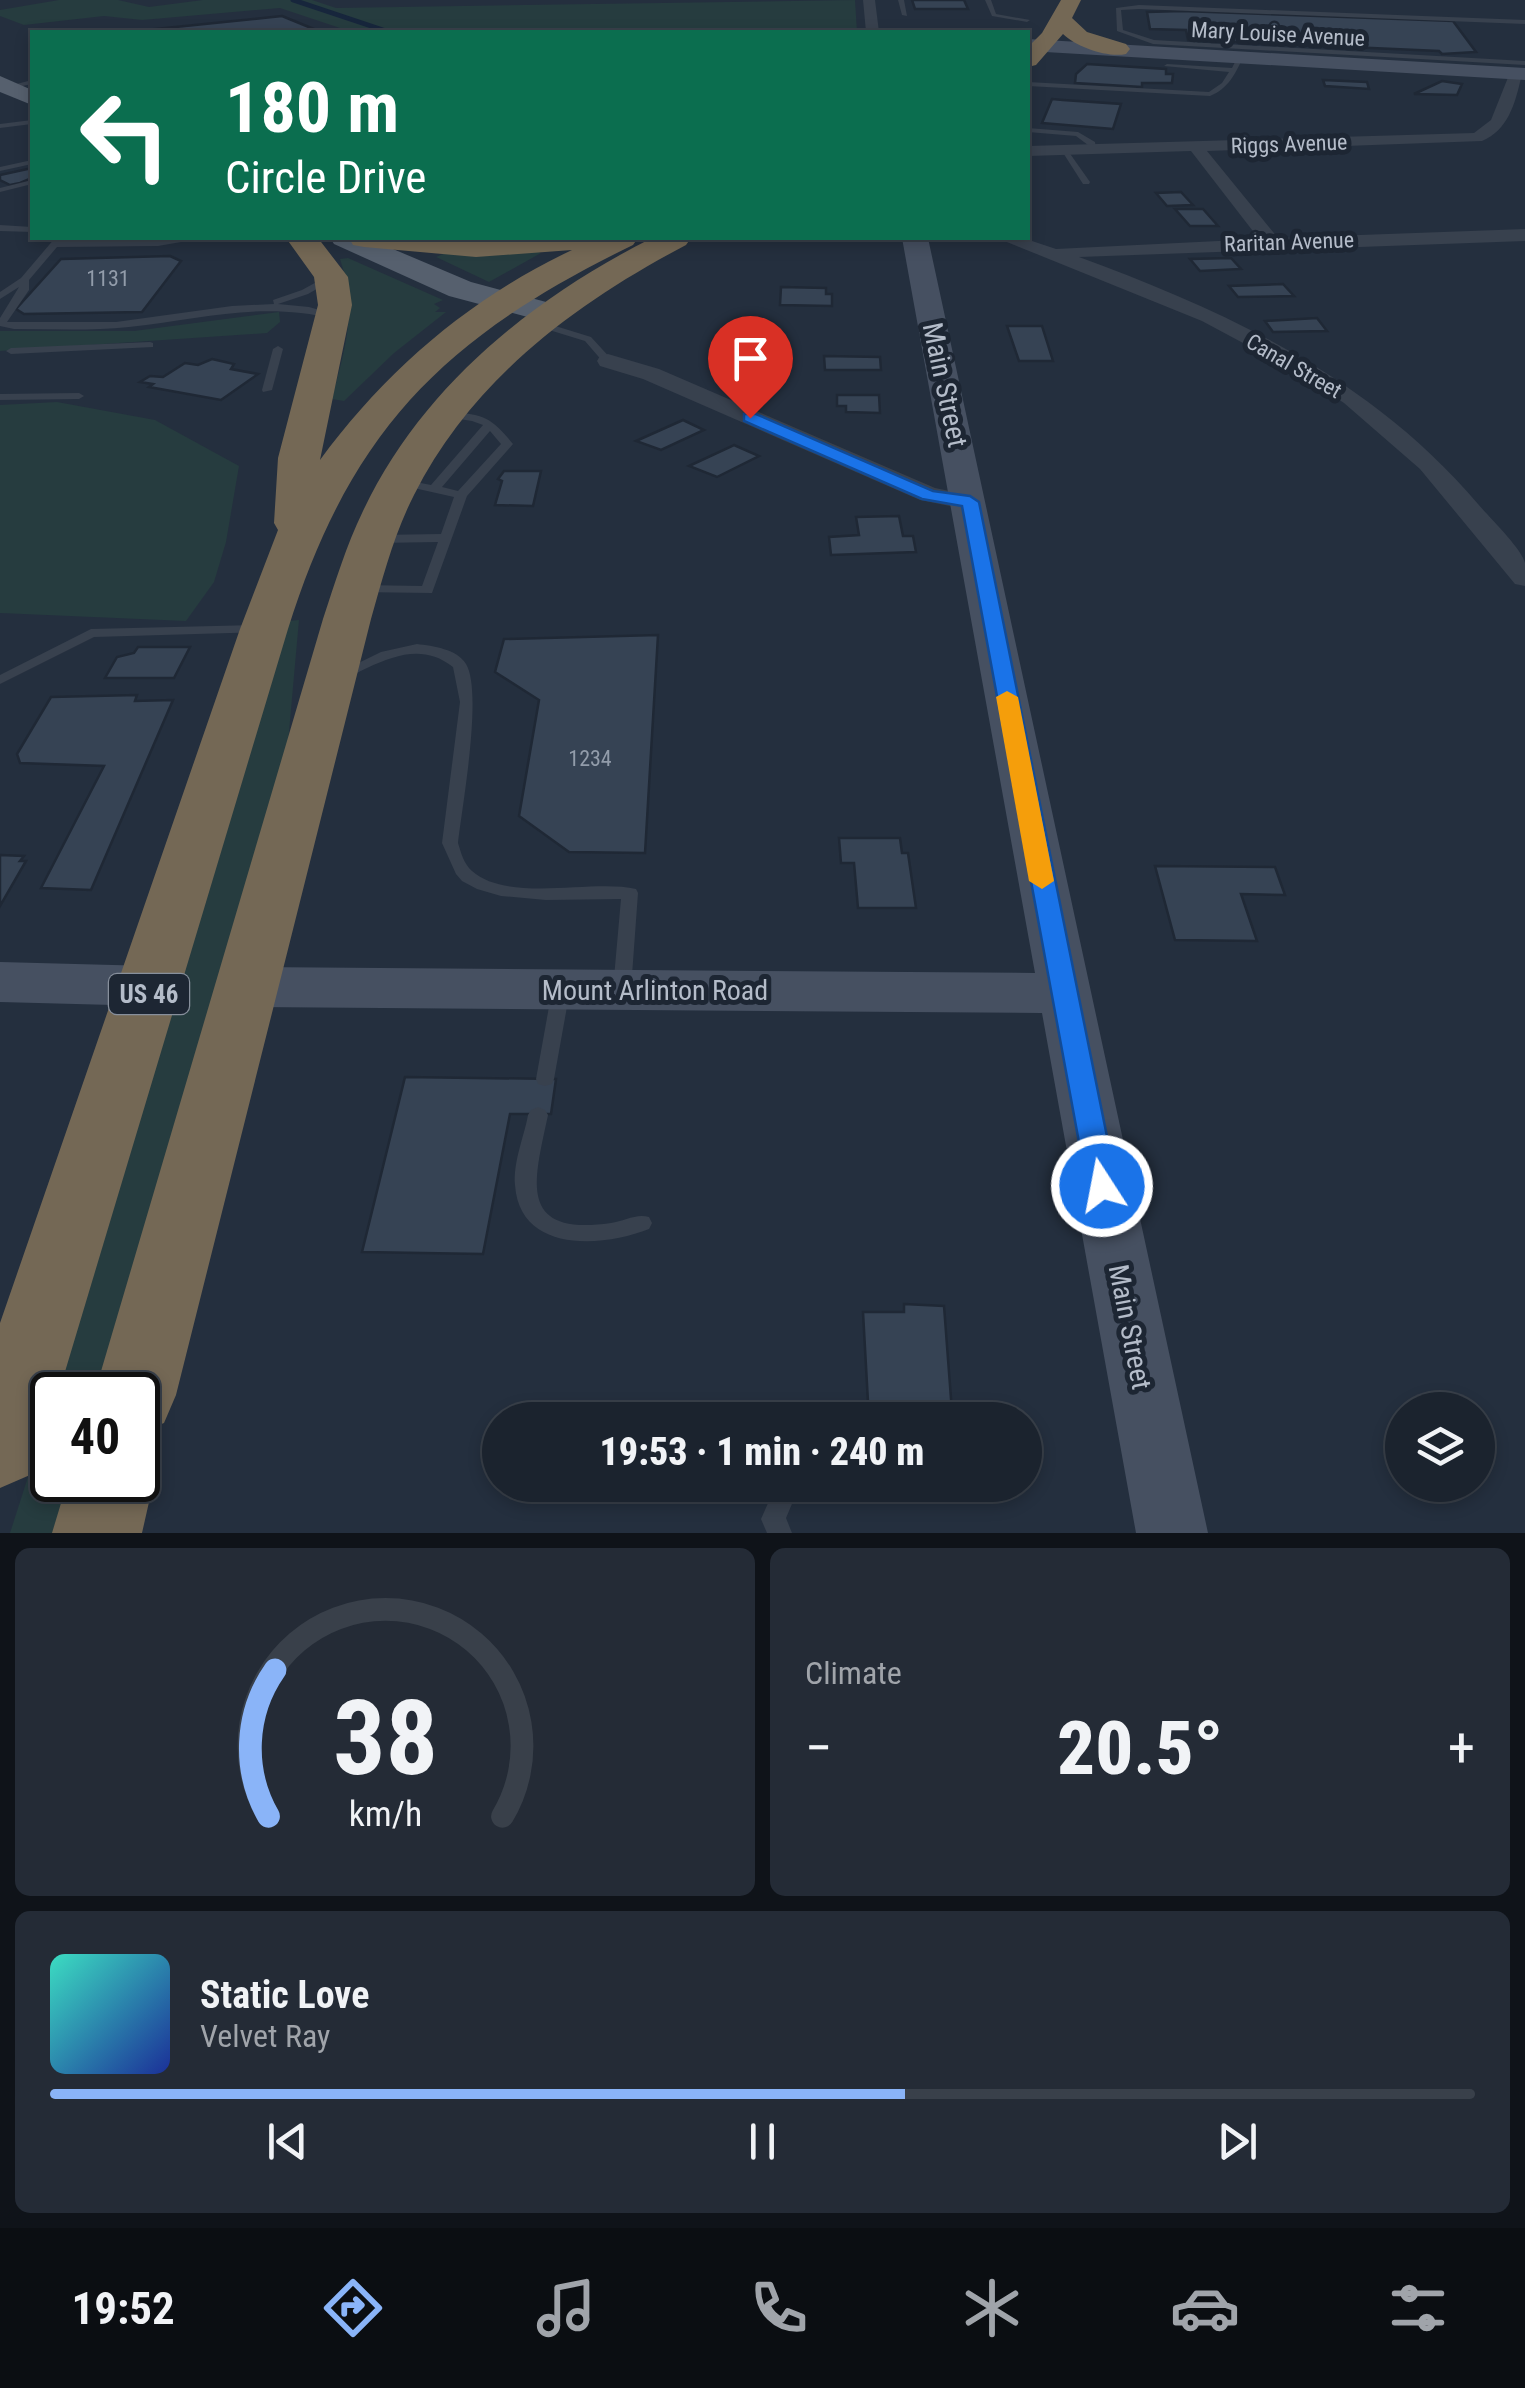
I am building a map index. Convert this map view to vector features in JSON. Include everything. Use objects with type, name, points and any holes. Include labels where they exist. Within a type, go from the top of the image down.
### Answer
[{"type":"highway","points":[[1030,35],[1032,38],[1062,7],[1079,37],[1118,49]]},
{"type":"highway","points":[[303,240],[331,277]]},
{"type":"highway","points":[[375,240],[420,248],[478,250],[572,240]]},
{"type":"highway","points":[[141,1372],[330,680],[373,540],[417,486],[444,414],[529,313],[548,274],[618,240]]},
{"type":"highway","points":[[295,541],[326,482],[374,416],[451,339],[529,313],[672,240]]},
{"type":"highway","name":"US 46","points":[[0,1446],[14,1361],[151,986],[295,541],[299,458],[335,316],[331,277]]},
{"type":"highway","points":[[97,1533],[106,1502]]},
{"type":"main road","points":[[4,85],[30,97]]},
{"type":"main road","points":[[349,240],[460,289],[529,313]]},
{"type":"street","points":[[869,0],[872,30]]},
{"type":"street","name":"Mary Louise Avenue","points":[[1030,33],[1237,64],[1520,76]]},
{"type":"street","name":"Riggs Avenue","points":[[1030,151],[1481,137],[1497,123],[1520,76]]},
{"type":"street","points":[[1196,147],[1272,242]]},
{"type":"street","name":"Raritan Avenue","points":[[1053,254],[1272,242],[1525,235]]},
{"type":"street","name":"Main Street","points":[[914,240],[970,502],[1062,992],[1172,1533]]},
{"type":"street","name":"Canal Street","points":[[1012,240],[1196,310],[1357,403],[1416,452],[1525,578]]},
{"type":"street","points":[[608,361],[651,374],[929,495],[970,502]]},
{"type":"street","points":[[0,982],[151,986]]},
{"type":"street","name":"Mount Arlinton Road","points":[[247,987],[1062,992]]},
{"type":"lane","points":[[901,0],[905,15]]},
{"type":"lane","points":[[988,0],[994,15],[1023,30]]},
{"type":"lane","points":[[1525,22],[1139,3],[1118,10],[1120,32],[1174,54],[1525,62]]},
{"type":"lane","points":[[1413,9],[1419,17]]},
{"type":"lane","points":[[1030,84],[1210,94],[1216,93],[1237,64]]},
{"type":"lane","points":[[4,85],[30,82]]},
{"type":"lane","points":[[0,126],[30,122]]},
{"type":"lane","points":[[1030,130],[1085,136],[1092,149]]},
{"type":"lane","points":[[1063,150],[1086,182]]},
{"type":"lane","points":[[0,169],[30,162]]},
{"type":"lane","points":[[0,190],[30,182]]},
{"type":"lane","points":[[0,228],[30,230]]},
{"type":"lane","points":[[0,296],[24,280],[57,241],[183,240]]},
{"type":"lane","points":[[267,304],[306,292],[331,277]]},
{"type":"lane","points":[[1,323],[24,290],[24,280]]},
{"type":"lane","points":[[1,323],[118,325],[267,304],[310,308],[335,316]]},
{"type":"lane","points":[[529,313],[588,338],[608,361]]},
{"type":"lane","points":[[11,351],[150,345]]},
{"type":"lane","points":[[267,390],[278,350]]},
{"type":"lane","points":[[0,398],[79,396]]},
{"type":"lane","points":[[356,589],[428,590],[461,495],[507,444],[491,423],[444,414]]},
{"type":"lane","points":[[417,486],[491,423]]},
{"type":"lane","points":[[417,486],[461,495]]},
{"type":"lane","points":[[373,540],[444,538]]},
{"type":"lane","points":[[0,680],[91,633],[264,628]]},
{"type":"lane","points":[[330,680],[386,653],[430,649],[447,654],[460,665],[468,702],[450,843],[455,860],[466,876],[500,890],[630,892],[622,990]]},
{"type":"lane","points":[[545,1079],[561,989]]},
{"type":"lane","points":[[538,1115],[524,1187],[537,1214],[557,1228],[582,1234],[624,1232],[642,1223]]},
{"type":"lane","points":[[780,1502],[773,1519],[780,1533]]},
{"type":"green space","points":[[59,0],[118,0],[149,7],[203,0],[312,0],[336,8],[855,0],[857,30],[346,30],[280,8],[142,20],[104,16],[24,25],[0,16],[0,10]]},
{"type":"green space","points":[[541,253],[489,282],[436,257],[443,254]]},
{"type":"green space","points":[[348,258],[443,300],[434,304],[440,308],[435,312],[446,312],[394,353],[344,401],[332,399],[349,313],[340,259]]},
{"type":"green space","points":[[279,312],[280,322],[267,333],[0,351],[0,331],[134,331]]},
{"type":"green space","points":[[57,402],[155,420],[239,466],[226,542],[214,582],[186,621],[0,613],[0,405]]},
{"type":"green space","points":[[299,620],[288,743],[106,1372],[62,1372],[289,621]]},
{"type":"green space","points":[[30,1471],[30,1502],[68,1502],[59,1533],[10,1533]]},
{"type":"building","points":[[912,0],[964,0],[968,9],[915,9]]},
{"type":"building","points":[[1147,12],[1453,21],[1476,52],[1442,54],[1188,40],[1186,30],[1150,29]]},
{"type":"building","points":[[282,16],[316,30],[157,30]]},
{"type":"building","points":[[1087,64],[1166,69],[1166,74],[1173,74],[1172,83],[1142,83],[1142,87],[1075,83],[1076,74]]},
{"type":"building","points":[[1323,80],[1367,82],[1369,89],[1325,86]]},
{"type":"building","points":[[1442,81],[1462,84],[1457,95],[1414,94]]},
{"type":"building","points":[[1052,99],[1121,104],[1113,129],[1042,123]]},
{"type":"building","points":[[30,168],[30,179],[20,183],[10,185],[0,180],[0,175]]},
{"type":"building","points":[[1181,192],[1193,205],[1167,206],[1156,193]]},
{"type":"building","points":[[1175,209],[1203,209],[1218,226],[1190,226]]},
{"type":"building","points":[[170,256],[181,261],[142,312],[24,314],[16,309],[61,259]]},
{"type":"building","points":[[1231,258],[1241,269],[1200,271],[1190,259]]},
{"type":"building","points":[[1283,284],[1294,296],[1238,297],[1229,286]]},
{"type":"building","points":[[781,287],[826,288],[826,294],[832,294],[832,306],[780,305]]},
{"type":"building","points":[[1317,318],[1327,331],[1273,332],[1265,321]]},
{"type":"building","points":[[1007,326],[1042,326],[1053,361],[1019,361]]},
{"type":"building","points":[[824,356],[880,357],[881,370],[825,370]]},
{"type":"building","points":[[212,359],[234,364],[231,369],[258,374],[221,400],[140,382],[150,376],[163,377],[185,363],[198,365]]},
{"type":"building","points":[[837,395],[879,395],[880,413],[846,412],[846,406],[837,406]]},
{"type":"building","points":[[683,420],[704,430],[661,450],[636,441]]},
{"type":"building","points":[[734,445],[759,456],[717,477],[689,466]]},
{"type":"building","points":[[504,471],[541,471],[533,506],[495,505],[502,481],[498,479]]},
{"type":"building","points":[[899,516],[903,536],[913,536],[916,552],[831,555],[829,537],[859,535],[856,517]]},
{"type":"building","points":[[658,635],[645,853],[569,852],[519,816],[539,700],[495,672],[504,639]]},
{"type":"building","points":[[138,647],[190,647],[174,678],[105,678],[117,657],[134,653]]},
{"type":"building","points":[[137,695],[135,701],[173,700],[91,890],[41,888],[104,766],[20,763],[17,754],[51,697]]},
{"type":"building","points":[[839,838],[900,838],[902,853],[908,853],[916,908],[858,908],[854,863],[841,863]]},
{"type":"building","points":[[0,855],[24,856],[20,861],[26,861],[0,906]]},
{"type":"building","points":[[1155,866],[1275,867],[1285,895],[1241,894],[1257,941],[1175,940]]},
{"type":"building","points":[[405,1077],[556,1079],[551,1114],[510,1114],[483,1254],[362,1252]]},
{"type":"building","points":[[904,1304],[944,1306],[951,1402],[868,1402],[863,1312],[904,1312]]},
{"type":"waterway","points":[[293,0],[383,30]]},
{"type":"slow traffic","points":[[1007,697],[1042,881]]},
{"type":"route","points":[[750,418],[929,495],[970,502],[1102,1186]]}]
